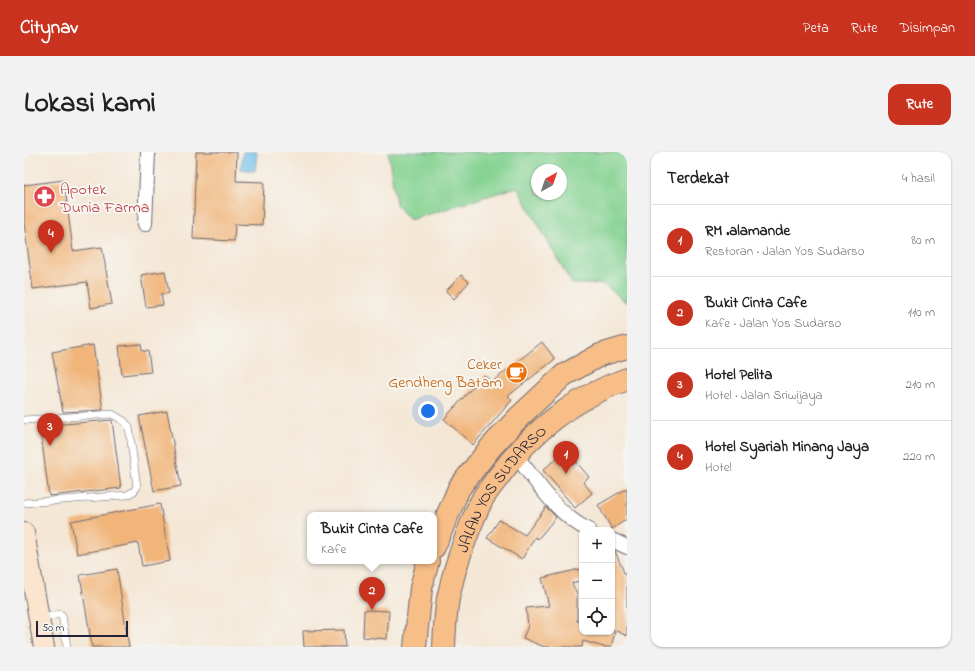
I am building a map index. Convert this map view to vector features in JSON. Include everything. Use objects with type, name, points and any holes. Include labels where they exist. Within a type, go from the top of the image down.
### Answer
[{"type":"main road","name":"JALAN YOS SUDARSO","points":[[437,541],[459,488],[491,447],[519,417],[564,376],[600,355],[627,347]]},
{"type":"main road","name":"JALAN YOS SUDARSO","points":[[444,647],[449,590],[468,533],[483,498],[515,454],[542,427],[570,407],[607,386],[627,379]]},
{"type":"main road","points":[[25,541],[44,647]]},
{"type":"main road","points":[[415,647],[421,588],[427,564]]},
{"type":"street","points":[[145,224],[148,152]]},
{"type":"street","points":[[515,454],[540,486],[574,522],[583,527]]},
{"type":"street","points":[[615,541],[627,547]]},
{"type":"lane","points":[[24,420],[112,414],[118,417],[129,427],[137,487],[134,491],[127,495],[24,503]]},
{"type":"lane","points":[[38,619],[59,614],[62,615],[67,647]]},
{"type":"green space","points":[[388,152],[627,152],[627,303],[604,284],[572,284],[517,187],[410,220],[396,204]]},
{"type":"water","points":[[243,152],[257,152],[255,171],[241,169]]},
{"type":"building","points":[[196,152],[237,152],[236,181],[264,182],[262,225],[235,224],[234,241],[193,239]]},
{"type":"building","points":[[64,180],[73,251],[102,247],[112,304],[91,308],[87,282],[33,289],[24,223],[24,185]]},
{"type":"building","points":[[165,271],[169,293],[161,294],[163,305],[146,307],[141,275]]},
{"type":"building","points":[[461,275],[469,282],[454,299],[446,291]]},
{"type":"building","points":[[542,342],[555,359],[508,396],[512,400],[473,445],[444,419],[484,375],[492,382]]},
{"type":"building","points":[[141,344],[142,351],[148,351],[151,372],[122,375],[119,346]]},
{"type":"building","points":[[93,345],[103,410],[63,412],[52,352]]},
{"type":"building","points":[[167,411],[181,486],[154,491],[139,416]]},
{"type":"building","points":[[112,420],[121,488],[49,496],[40,426]]},
{"type":"building","points":[[566,450],[589,477],[583,482],[592,493],[575,508],[543,470]]},
{"type":"building","points":[[627,488],[627,519],[615,527],[611,527],[598,505]]},
{"type":"building","points":[[160,504],[170,561],[142,566],[138,543],[77,554],[71,521]]},
{"type":"building","points":[[546,507],[556,517],[538,539],[535,537],[522,559],[487,538],[499,520],[525,535]]},
{"type":"building","points":[[615,551],[627,580],[627,636],[615,630]]},
{"type":"building","points":[[117,569],[129,647],[92,647],[80,575]]},
{"type":"building","points":[[579,569],[579,581],[572,583],[577,594],[577,621],[579,622],[579,635],[614,635],[611,647],[604,647],[583,641],[582,647],[544,647],[523,638],[528,626],[526,608],[549,606],[542,578]]},
{"type":"building","points":[[364,610],[389,611],[387,639],[363,637]]},
{"type":"building","points":[[344,630],[345,647],[304,647],[303,631]]},
{"type":"place","name":"Apotek Dunia Farma","points":[[45,197]]},
{"type":"place","name":"Hotel Syariah Minang Jaya","points":[[51,253]]},
{"type":"place","name":"Ceker Gendheng Batam","points":[[517,372]]},
{"type":"place","name":"Hotel Pelita","points":[[50,446]]},
{"type":"place","name":"RM .alamande","points":[[566,474]]},
{"type":"place","name":"Bukit Cinta Cafe","points":[[372,610]]}]
